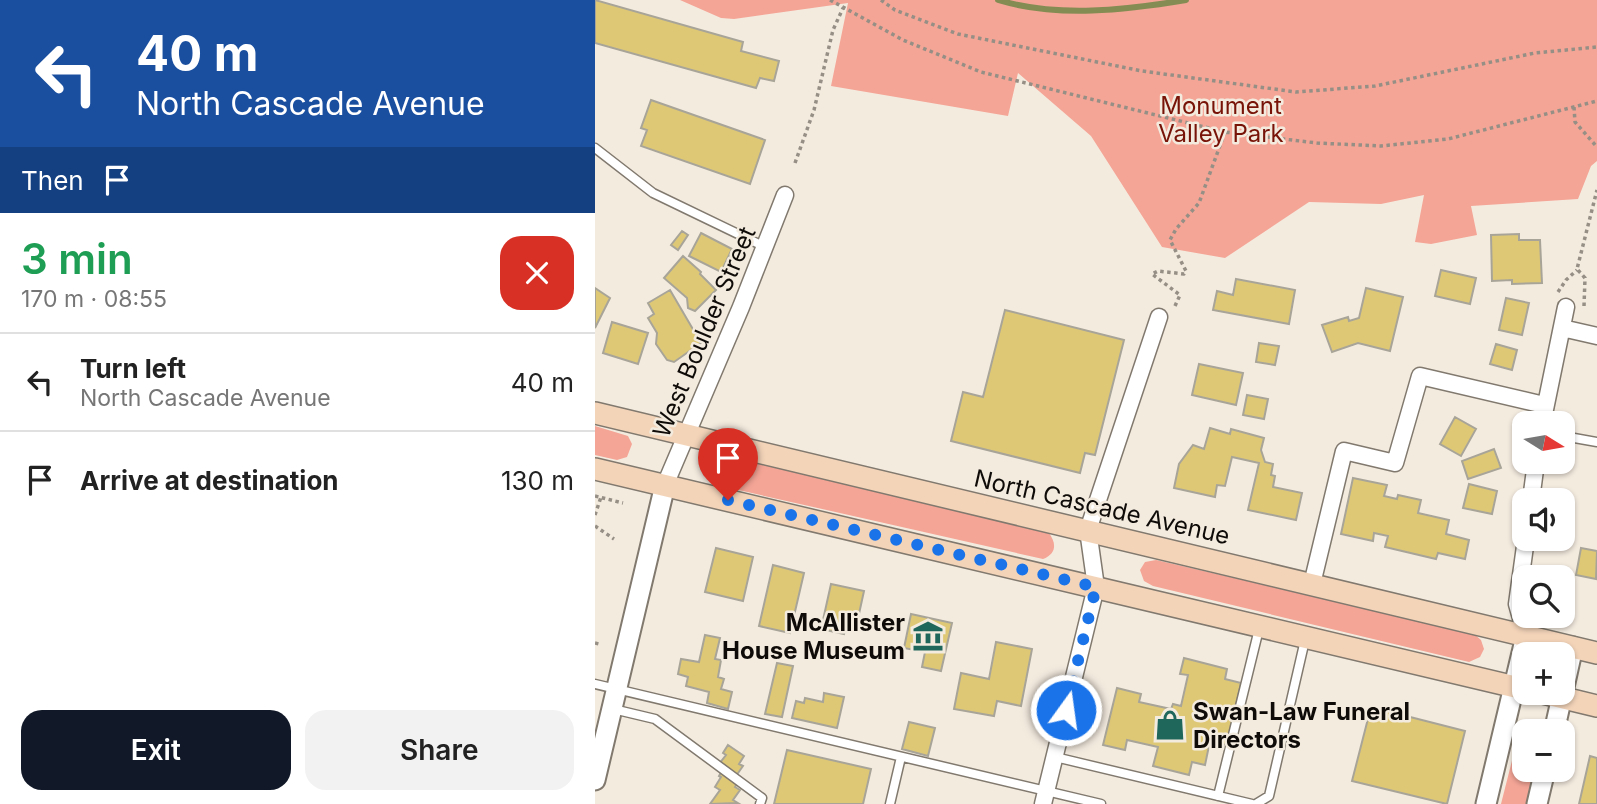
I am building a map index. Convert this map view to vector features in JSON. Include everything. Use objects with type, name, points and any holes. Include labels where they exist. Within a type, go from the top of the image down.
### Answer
[{"type":"main road","name":"North Cascade Avenue","points":[[595,413],[1550,642]]},
{"type":"main road","points":[[595,468],[1512,686]]},
{"type":"main road","name":"North Cascade Avenue","points":[[1575,648],[1597,653]]},
{"type":"main road","points":[[1575,701],[1597,706]]},
{"type":"street","name":"West Boulder Street","points":[[665,485],[741,307],[785,195]]},
{"type":"street","points":[[1543,411],[1562,328],[1560,302]]},
{"type":"street","points":[[1045,797],[1096,587],[1088,530],[1159,317]]},
{"type":"street","points":[[1562,328],[1589,335]]},
{"type":"street","points":[[1313,584],[1344,451],[1395,463],[1420,376],[1544,405]]},
{"type":"street","points":[[595,780],[665,485]]},
{"type":"street","points":[[1524,551],[1517,604],[1525,642]]},
{"type":"street","points":[[1486,804],[1515,705]]},
{"type":"street","points":[[1537,804],[1542,782]]},
{"type":"lane","points":[[595,148],[653,192],[765,247]]},
{"type":"lane","points":[[1575,438],[1597,442]]},
{"type":"lane","points":[[1218,796],[1260,626]]},
{"type":"lane","points":[[1055,757],[1254,804],[1269,796],[1306,637]]},
{"type":"lane","points":[[595,684],[901,757],[1045,797],[1101,804]]},
{"type":"lane","points":[[612,709],[655,719],[762,798],[760,804]]},
{"type":"lane","points":[[890,804],[901,757]]},
{"type":"path","points":[[830,0],[902,40],[981,72],[1225,132],[1317,144],[1381,146],[1448,139],[1597,101]]},
{"type":"path","points":[[881,0],[895,10],[958,34],[1142,71],[1296,92],[1374,86],[1535,53],[1597,47]]},
{"type":"path","points":[[795,163],[814,110],[833,30],[843,8]]},
{"type":"path","points":[[1574,107],[1575,122],[1597,147]]},
{"type":"path","points":[[1175,306],[1180,295],[1151,274],[1158,271],[1184,274],[1186,271],[1170,240],[1199,203],[1225,132]]},
{"type":"path","points":[[1560,302],[1566,280],[1577,270],[1597,190]]},
{"type":"path","points":[[1577,270],[1585,278],[1589,335]]},
{"type":"path","points":[[595,496],[623,503]]},
{"type":"path","points":[[595,515],[601,498]]},
{"type":"path","points":[[595,526],[614,539]]},
{"type":"green space","name":"Monument Valley Park","points":[[680,0],[1597,0],[1597,161],[1591,166],[1578,199],[1471,206],[1477,235],[1431,244],[1415,242],[1424,195],[1381,204],[1309,202],[1225,258],[1162,247],[1091,136],[1018,73],[1008,116],[831,86],[848,3],[734,19],[721,18]]},
{"type":"green space","points":[[595,426],[628,436],[632,444],[627,457],[617,460],[595,455]]},
{"type":"green space","points":[[735,457],[1049,533],[1054,548],[1051,554],[1043,559],[725,487],[717,477],[717,467],[721,459]]},
{"type":"green space","points":[[1156,560],[1473,633],[1481,640],[1484,649],[1480,657],[1469,662],[1153,586],[1144,581],[1140,570],[1145,562]]},
{"type":"green space","points":[[1512,761],[1512,782],[1535,782],[1529,804],[1501,804]]},
{"type":"building","points":[[595,0],[743,42],[741,51],[779,61],[774,81],[760,78],[756,88],[595,43]]},
{"type":"building","points":[[651,100],[765,140],[750,184],[641,146],[647,130],[641,128]]},
{"type":"building","points":[[682,231],[688,235],[678,250],[671,245]]},
{"type":"building","points":[[701,233],[732,249],[721,272],[689,256]]},
{"type":"building","points":[[1519,234],[1519,240],[1540,240],[1542,283],[1512,284],[1512,280],[1492,281],[1491,235]]},
{"type":"building","points":[[683,256],[716,290],[695,311],[688,308],[687,298],[664,278]]},
{"type":"building","points":[[1441,270],[1476,278],[1470,304],[1435,296]]},
{"type":"building","points":[[1236,279],[1295,290],[1289,324],[1213,310],[1217,291],[1233,295]]},
{"type":"building","points":[[595,288],[610,298],[595,328]]},
{"type":"building","points":[[1366,288],[1403,297],[1390,351],[1358,343],[1332,352],[1322,325],[1348,317],[1349,321],[1359,318]]},
{"type":"building","points":[[670,290],[701,343],[674,362],[667,360],[656,344],[657,333],[648,318],[654,314],[648,303]]},
{"type":"building","points":[[1506,298],[1529,303],[1522,335],[1499,330]]},
{"type":"building","points":[[1005,310],[1124,340],[1095,455],[1085,453],[1080,473],[951,441],[963,392],[983,397]]},
{"type":"building","points":[[612,322],[648,333],[638,364],[603,353]]},
{"type":"building","points":[[1259,343],[1279,346],[1275,365],[1256,362]]},
{"type":"building","points":[[1496,344],[1517,350],[1512,370],[1490,364]]},
{"type":"building","points":[[1199,364],[1243,373],[1236,405],[1192,395]]},
{"type":"building","points":[[1247,395],[1268,399],[1264,419],[1243,415]]},
{"type":"building","points":[[1455,417],[1476,429],[1461,456],[1440,444]]},
{"type":"building","points":[[1210,428],[1230,434],[1231,429],[1264,438],[1261,450],[1265,462],[1273,464],[1273,487],[1302,493],[1296,520],[1248,510],[1259,463],[1232,457],[1225,486],[1217,485],[1215,497],[1174,488],[1179,464],[1193,445],[1204,449]]},
{"type":"building","points":[[1494,449],[1501,468],[1468,479],[1462,461]]},
{"type":"building","points":[[1353,478],[1387,485],[1384,496],[1397,499],[1398,495],[1421,500],[1418,513],[1449,520],[1446,534],[1469,540],[1465,559],[1438,553],[1436,559],[1385,547],[1388,536],[1374,533],[1373,541],[1341,534]]},
{"type":"building","points":[[1469,484],[1497,491],[1492,514],[1463,508]]},
{"type":"building","points":[[716,548],[753,557],[743,601],[705,592]]},
{"type":"building","points":[[1581,548],[1597,551],[1596,579],[1576,575]]},
{"type":"building","points":[[773,565],[804,573],[790,633],[759,626]]},
{"type":"building","points":[[831,584],[864,591],[857,623],[847,621],[844,634],[821,629]]},
{"type":"building","name":"McAllister House Museum","points":[[911,614],[952,623],[941,671],[922,667],[925,652],[904,648]]},
{"type":"building","points":[[705,635],[720,638],[715,659],[721,660],[718,677],[724,679],[721,689],[732,692],[728,709],[707,703],[709,692],[686,686],[688,677],[678,674],[681,659],[699,662]]},
{"type":"building","points":[[996,642],[1032,649],[1021,706],[997,701],[994,716],[954,709],[961,673],[989,679]]},
{"type":"building","name":"Swan-Law Funeral Directors","points":[[1184,658],[1227,669],[1225,679],[1241,683],[1227,745],[1210,741],[1205,765],[1192,762],[1189,775],[1153,766],[1158,747],[1127,740],[1125,750],[1103,745],[1117,688],[1141,694],[1139,702],[1171,709],[1173,704],[1181,706],[1188,675],[1180,674]]},
{"type":"building","points":[[777,663],[793,666],[782,717],[765,714]]},
{"type":"building","points":[[824,693],[844,697],[837,728],[792,718],[796,701],[804,703],[805,698],[823,702]]},
{"type":"building","points":[[1371,707],[1465,731],[1447,804],[1352,781]]},
{"type":"building","points":[[909,722],[935,728],[928,756],[902,749]]},
{"type":"building","points":[[728,745],[744,756],[739,764],[743,766],[736,776],[741,778],[735,787],[740,790],[733,800],[738,803],[710,804],[720,790],[715,787],[724,767],[719,764],[726,755],[723,753]]},
{"type":"building","points":[[787,750],[871,769],[863,804],[774,804]]},
{"type":"building","points":[[1590,756],[1597,758],[1597,804],[1579,804]]},
{"type":"waterway","points":[[998,0],[1021,6],[1068,11],[1140,7],[1186,0]]},
{"type":"place","name":"McAllister House Museum","points":[[928,636]]},
{"type":"place","name":"Swan-Law Funeral Directors","points":[[1170,725]]},
{"type":"route","points":[[728,500],[1096,587],[1066,710]]}]
